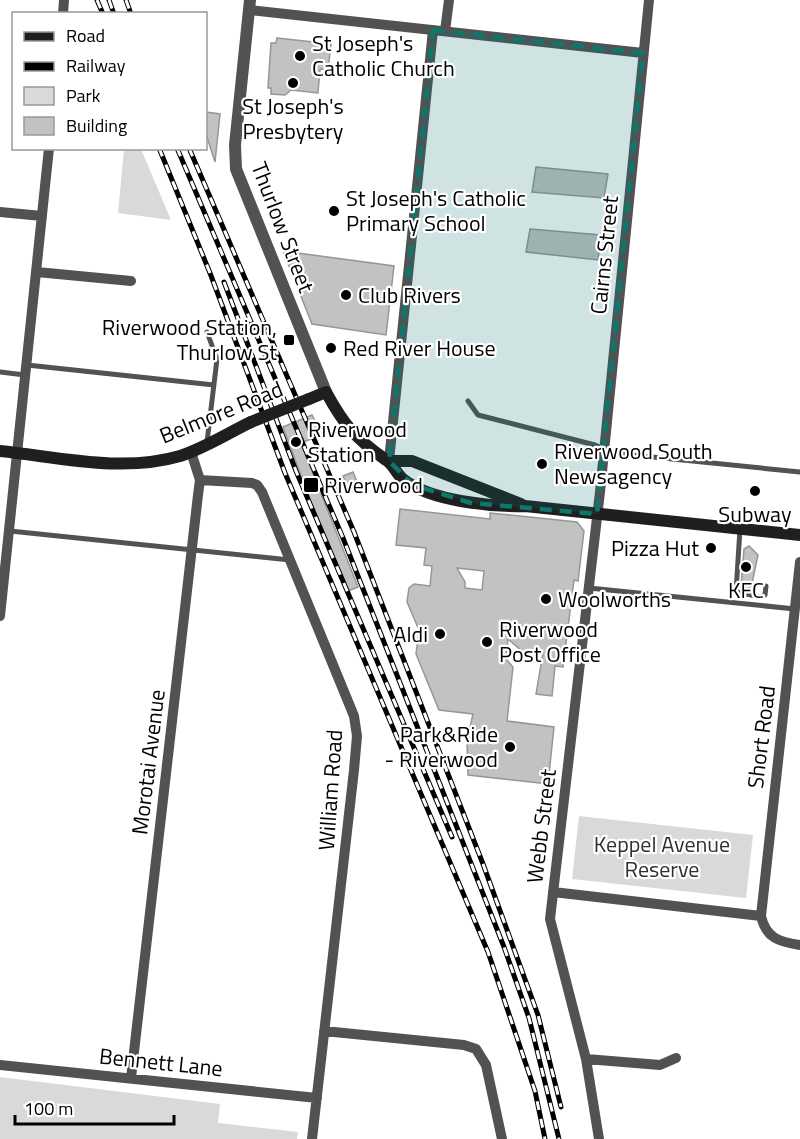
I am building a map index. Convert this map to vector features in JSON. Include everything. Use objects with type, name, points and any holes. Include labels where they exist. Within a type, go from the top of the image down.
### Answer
[{"type":"main road","name":"Belmore Road","points":[[0,451],[126,464],[164,460],[191,452],[252,422],[326,392]]},
{"type":"main road","points":[[326,392],[349,431],[363,445],[389,461],[404,480],[441,495],[497,507],[525,506],[800,535]]},
{"type":"main road","points":[[389,461],[412,461],[525,506]]},
{"type":"street","points":[[445,31],[449,0]]},
{"type":"street","name":"Cairns Street","points":[[597,514],[649,0]]},
{"type":"street","points":[[249,5],[433,30],[643,53]]},
{"type":"street","name":"Thurlow Street","points":[[249,5],[235,145],[236,169],[326,392]]},
{"type":"street","points":[[389,461],[433,30]]},
{"type":"street","points":[[0,616],[6,516],[18,453],[49,150]]},
{"type":"street","points":[[0,212],[42,216]]},
{"type":"street","points":[[37,272],[131,281]]},
{"type":"street","name":"Morotai Avenue","points":[[131,1078],[200,480],[191,452]]},
{"type":"street","name":"William Road","points":[[200,480],[257,485],[354,716],[357,736],[312,1139]]},
{"type":"street","name":"Webb Street","points":[[597,514],[550,919],[586,1059],[599,1139]]},
{"type":"street","name":"Short Road","points":[[761,916],[800,562]]},
{"type":"street","points":[[553,892],[761,916],[766,932],[773,938],[783,943],[800,945]]},
{"type":"street","points":[[324,1031],[476,1049],[486,1065],[502,1139]]},
{"type":"street","points":[[586,1059],[660,1065],[676,1058]]},
{"type":"street","name":"Bennett Lane","points":[[0,1065],[317,1098]]},
{"type":"lane","points":[[207,332],[217,359],[207,444]]},
{"type":"lane","points":[[0,372],[27,370],[214,385]]},
{"type":"lane","points":[[468,401],[478,415],[613,453],[800,472]]},
{"type":"lane","points":[[740,529],[736,592],[761,597],[765,595],[766,586]]},
{"type":"lane","points":[[6,535],[290,560]]},
{"type":"lane","points":[[588,588],[795,609]]},
{"type":"highlighted area","points":[[433,30],[643,53],[597,514],[471,503],[413,485],[389,461]]},
{"type":"green space","points":[[124,150],[141,150],[171,220],[118,213]]},
{"type":"green space","name":"Keppel Avenue Reserve","points":[[579,816],[753,835],[746,898],[572,879]]},
{"type":"green space","points":[[0,1077],[220,1104],[218,1123],[298,1132],[297,1139],[0,1139]]},
{"type":"building","points":[[277,38],[331,44],[328,70],[320,69],[318,93],[291,90],[285,95],[271,94],[271,88],[268,88],[271,43],[276,43]]},
{"type":"building","points":[[207,112],[220,114],[215,162],[207,137]]},
{"type":"building","points":[[536,167],[608,174],[604,198],[532,192]]},
{"type":"building","points":[[530,229],[601,235],[598,260],[526,252]]},
{"type":"building","name":"Club Rivers","points":[[283,251],[394,266],[386,335],[312,324]]},
{"type":"building","points":[[312,415],[321,432],[319,436],[301,443],[358,587],[348,591],[314,511],[283,427]]},
{"type":"building","points":[[353,472],[360,489],[350,492],[343,476]]},
{"type":"building","points":[[400,509],[490,519],[490,513],[577,522],[584,531],[578,581],[574,580],[563,667],[555,666],[552,696],[536,694],[543,653],[522,651],[508,639],[506,659],[513,667],[507,721],[554,727],[548,784],[468,775],[467,740],[473,714],[439,710],[416,654],[419,630],[407,602],[409,588],[414,584],[430,586],[432,566],[424,565],[426,548],[396,545]],"holes":[[[457,568],[484,571],[482,590],[465,588],[465,582]]]},
{"type":"building","points":[[749,546],[758,555],[751,588],[741,587],[744,549]]},
{"type":"railway","points":[[97,0],[102,12]]},
{"type":"railway","points":[[109,0],[113,12]]},
{"type":"railway","points":[[126,0],[130,12]]},
{"type":"railway","points":[[160,150],[210,273],[285,473],[488,952],[535,1091],[545,1139]]},
{"type":"railway","points":[[178,150],[343,538],[504,947],[529,1018],[559,1139]]},
{"type":"railway","points":[[190,150],[354,532],[483,864],[538,1015],[561,1107]]},
{"type":"railway","points":[[224,282],[296,471],[452,837]]},
{"type":"place","name":"St Joseph's Catholic Church","points":[[300,56]]},
{"type":"place","name":"St Joseph's Presbytery","points":[[293,83]]},
{"type":"place","name":"St Joseph's Catholic Primary School","points":[[334,211]]},
{"type":"place","name":"Club Rivers","points":[[346,295]]},
{"type":"place","name":"Riverwood Station, Thurlow St","points":[[289,340]]},
{"type":"place","name":"Red River House","points":[[331,348]]},
{"type":"place","name":"Riverwood Station","points":[[296,442]]},
{"type":"place","name":"Riverwood South Newsagency","points":[[542,464]]},
{"type":"place","name":"Riverwood","points":[[311,485]]},
{"type":"place","name":"Subway","points":[[755,491]]},
{"type":"place","name":"Pizza Hut","points":[[711,548]]},
{"type":"place","name":"KFC","points":[[746,567]]},
{"type":"place","name":"Woolworths","points":[[546,599]]},
{"type":"place","name":"Aldi","points":[[440,634]]},
{"type":"place","name":"Riverwood Post Office","points":[[487,642]]},
{"type":"place","name":"Park&Ride - Riverwood","points":[[510,747]]}]
